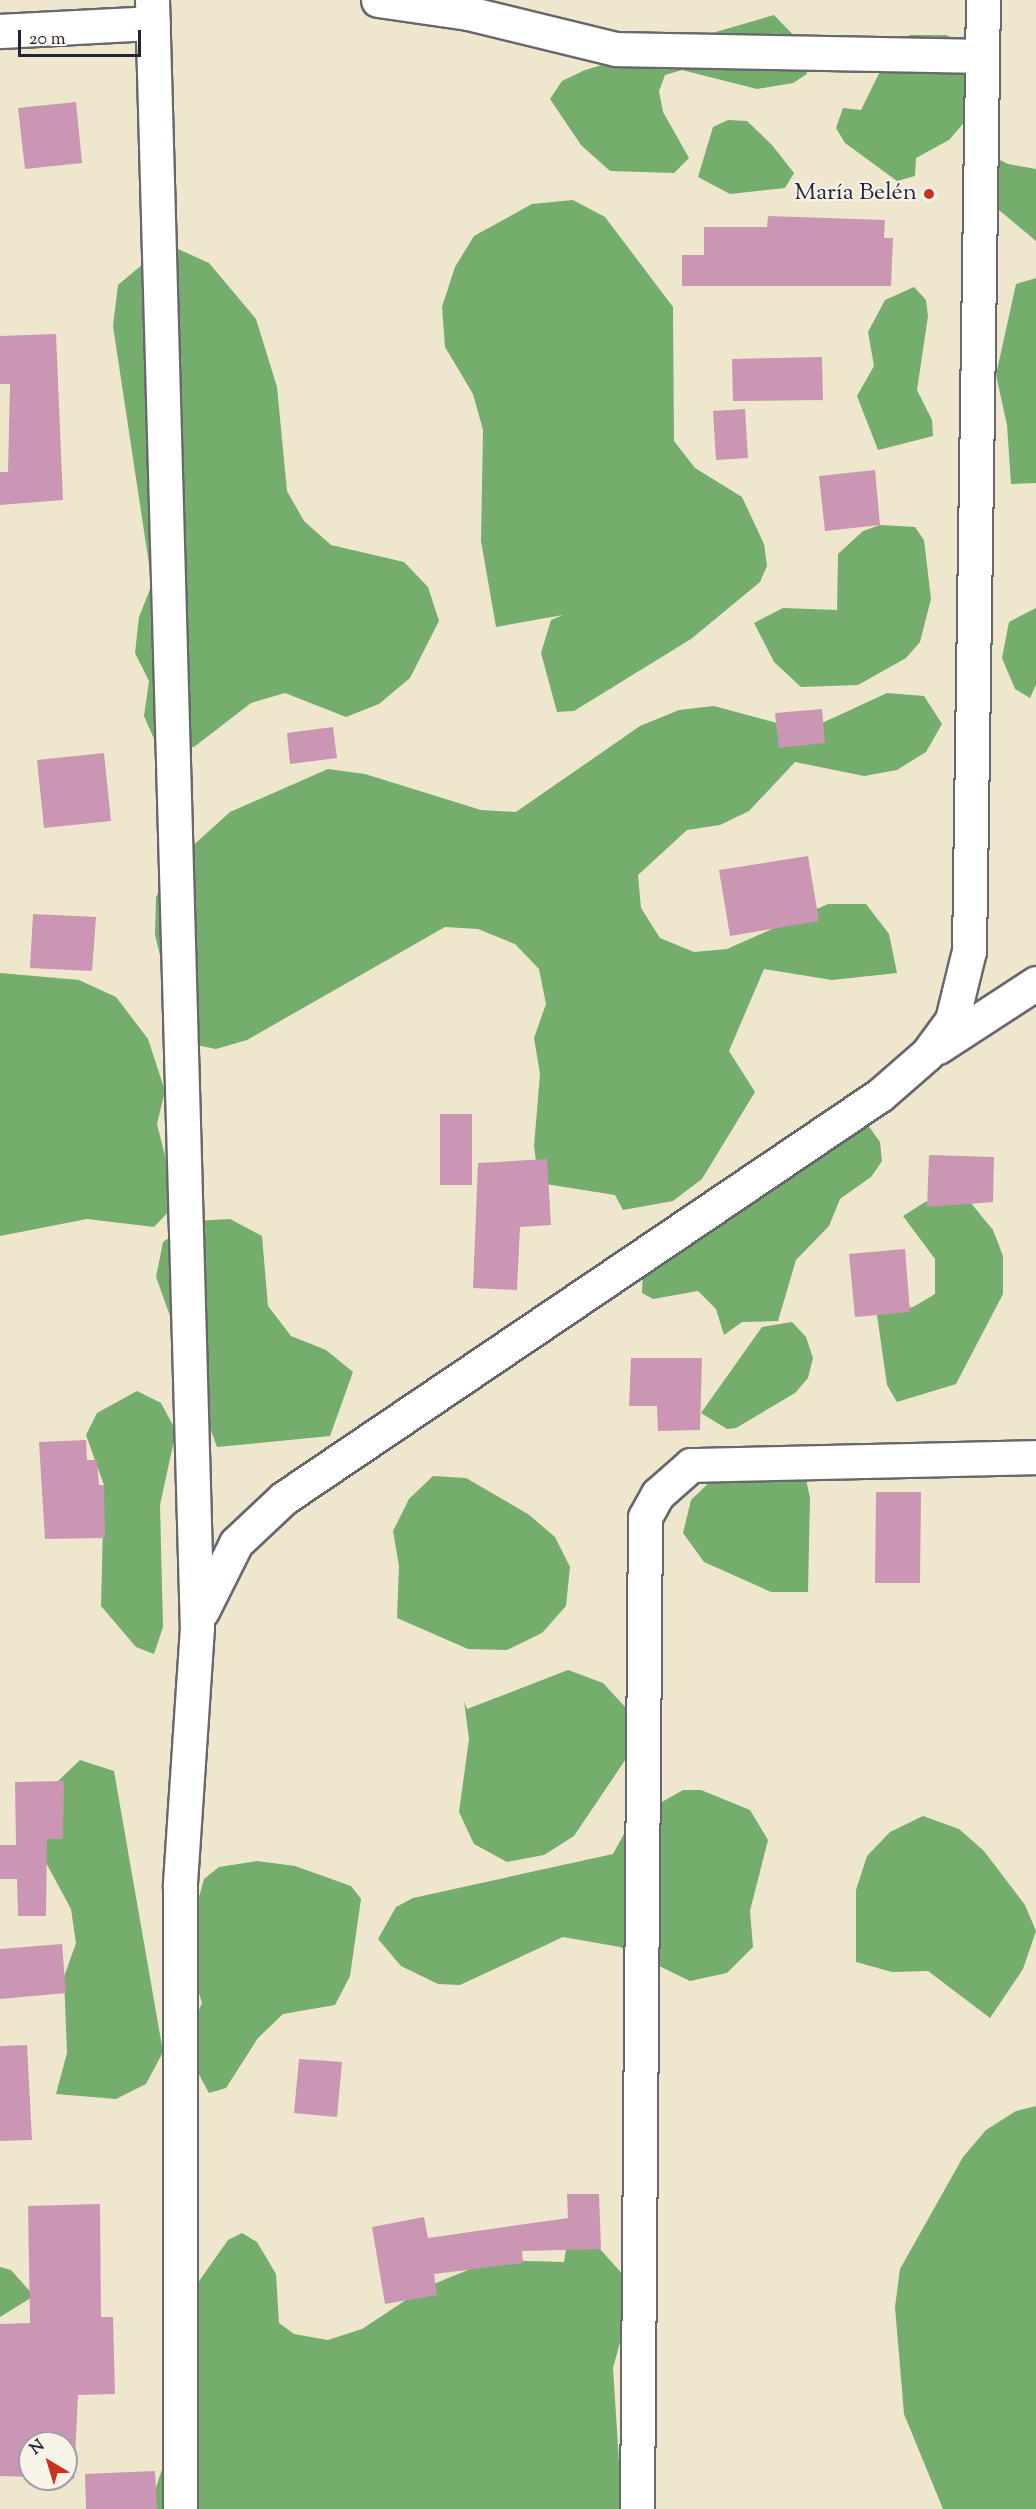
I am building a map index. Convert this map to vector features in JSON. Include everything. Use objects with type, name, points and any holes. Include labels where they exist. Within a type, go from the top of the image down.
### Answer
[{"type":"street","points":[[378,0],[468,13],[616,49],[982,56]]},
{"type":"street","points":[[927,1054],[952,1020],[969,951],[983,0]]},
{"type":"street","points":[[0,31],[152,12],[197,1627],[180,1886],[180,2509]]},
{"type":"street","points":[[197,1627],[215,1575],[236,1542],[284,1498],[880,1095],[927,1054],[1036,983]]},
{"type":"street","points":[[637,2509],[645,1517],[658,1494],[691,1465],[1036,1457]]},
{"type":"green space","points":[[774,15],[799,41],[807,74],[793,83],[757,89],[682,70],[665,75],[659,91],[663,112],[689,158],[674,173],[610,171],[581,145],[550,99],[562,81],[585,70]]},
{"type":"green space","points":[[910,35],[946,35],[962,42],[974,111],[949,140],[916,158],[915,176],[897,181],[845,143],[836,128],[843,108],[861,110],[893,45]]},
{"type":"green space","points":[[728,120],[747,121],[772,145],[794,173],[785,188],[730,194],[698,177],[713,127]]},
{"type":"green space","points":[[977,148],[1008,164],[1036,169],[1036,241],[980,194]]},
{"type":"green space","points":[[573,200],[605,217],[673,307],[674,441],[695,468],[742,497],[764,544],[767,566],[760,582],[691,639],[574,711],[557,712],[541,653],[551,620],[563,615],[496,627],[481,541],[483,430],[473,394],[445,347],[442,307],[455,267],[474,236],[532,204]]},
{"type":"green space","points":[[178,249],[209,263],[256,319],[277,387],[287,491],[304,521],[331,545],[404,562],[428,587],[439,621],[410,678],[379,704],[346,717],[285,693],[251,703],[194,747],[158,748],[144,716],[149,681],[135,653],[139,617],[152,584],[113,326],[118,285],[143,264]]},
{"type":"green space","points":[[1036,278],[1036,483],[1011,484],[1007,425],[996,375],[1016,284]]},
{"type":"green space","points":[[914,287],[926,300],[928,316],[917,390],[932,420],[933,436],[878,450],[857,396],[874,366],[868,332],[885,300]]},
{"type":"green space","points":[[880,525],[915,527],[924,540],[931,599],[920,642],[906,658],[858,685],[801,687],[774,662],[754,623],[783,608],[837,610],[838,554],[863,531]]},
{"type":"green space","points":[[1036,608],[1036,685],[1030,698],[1015,689],[1002,658],[1009,622]]},
{"type":"green space","points":[[887,693],[924,696],[942,724],[926,752],[897,770],[864,776],[795,762],[749,811],[720,825],[687,830],[638,875],[641,908],[660,938],[694,952],[727,949],[828,904],[866,904],[889,934],[897,973],[832,980],[764,969],[729,1051],[755,1092],[702,1179],[673,1201],[623,1210],[615,1195],[539,1183],[534,1146],[540,1074],[534,1038],[546,1004],[539,969],[515,944],[478,929],[445,927],[247,1040],[216,1049],[181,1042],[155,935],[156,897],[176,861],[230,812],[328,769],[365,774],[481,810],[516,812],[640,726],[679,710],[714,706],[784,725],[822,723]]},
{"type":"green space","points":[[0,973],[79,980],[116,997],[148,1039],[165,1091],[157,1124],[177,1203],[154,1227],[87,1219],[0,1236]]},
{"type":"green space","points":[[865,1121],[880,1142],[882,1161],[871,1177],[840,1199],[829,1226],[796,1260],[778,1321],[742,1322],[724,1335],[716,1309],[698,1291],[653,1299],[642,1293],[643,1266]]},
{"type":"green space","points":[[953,1198],[970,1202],[993,1230],[1003,1256],[1003,1294],[956,1384],[897,1402],[887,1385],[877,1315],[913,1307],[935,1294],[935,1259],[903,1216],[925,1202]]},
{"type":"green space","points":[[230,1219],[262,1236],[268,1306],[291,1336],[326,1350],[353,1372],[330,1436],[217,1447],[156,1277],[163,1242],[193,1221]]},
{"type":"green space","points":[[792,1322],[806,1337],[813,1358],[808,1378],[795,1393],[736,1428],[727,1429],[701,1413],[762,1327]]},
{"type":"green space","points":[[137,1391],[161,1403],[176,1431],[160,1505],[163,1627],[154,1654],[136,1647],[101,1606],[104,1485],[86,1435],[97,1413]]},
{"type":"green space","points":[[803,1465],[810,1498],[808,1592],[771,1592],[704,1562],[683,1533],[691,1500],[715,1477]]},
{"type":"green space","points":[[433,1476],[466,1478],[528,1514],[555,1537],[570,1567],[566,1606],[542,1633],[507,1650],[468,1649],[397,1618],[399,1566],[393,1531],[409,1499]]},
{"type":"green space","points":[[568,1670],[603,1683],[627,1709],[638,1741],[574,1836],[544,1855],[507,1862],[474,1844],[459,1812],[469,1739],[464,1701],[467,1709]]},
{"type":"green space","points":[[80,1760],[114,1771],[163,2052],[146,2084],[116,2099],[56,2094],[67,2053],[64,1977],[76,1943],[71,1909],[38,1848],[56,1783]]},
{"type":"green space","points":[[683,1790],[701,1790],[750,1810],[768,1840],[750,1911],[753,1947],[727,1973],[690,1981],[620,1947],[563,1937],[460,1985],[438,1984],[401,1966],[378,1939],[396,1907],[413,1898],[613,1854],[632,1819]]},
{"type":"green space","points":[[923,1816],[959,1829],[984,1851],[1025,1905],[1036,1931],[1023,1969],[990,2018],[928,1971],[892,1972],[856,1962],[856,1890],[867,1856],[890,1832]]},
{"type":"green space","points":[[257,1861],[295,1866],[351,1886],[361,1899],[350,1976],[335,2005],[283,2014],[258,2038],[226,2088],[209,2093],[183,2045],[202,2003],[191,1967],[194,1915],[204,1879],[219,1867]]},
{"type":"green space","points":[[1036,2106],[1036,2509],[943,2509],[904,2414],[895,2307],[900,2269],[963,2157],[986,2130],[1016,2111]]},
{"type":"green space","points":[[242,2233],[257,2242],[276,2274],[279,2323],[294,2334],[328,2340],[362,2329],[424,2288],[492,2260],[564,2262],[567,2243],[600,2249],[625,2277],[628,2313],[613,2368],[622,2509],[149,2509],[178,2420],[190,2294],[228,2240]]},
{"type":"green space","points":[[0,2267],[11,2270],[34,2296],[0,2317]]},
{"type":"building","points":[[76,102],[82,163],[25,169],[18,108]]},
{"type":"building","points":[[768,216],[885,220],[884,238],[893,238],[891,286],[682,286],[682,255],[704,255],[704,227],[767,227]]},
{"type":"building","points":[[56,334],[63,500],[0,505],[0,472],[8,472],[10,384],[0,384],[0,336]]},
{"type":"building","points":[[822,357],[823,400],[733,401],[732,359]]},
{"type":"building","points":[[745,409],[748,458],[716,460],[713,411]]},
{"type":"building","points":[[875,470],[880,525],[825,531],[819,476]]},
{"type":"building","points":[[822,709],[825,743],[779,748],[775,713]]},
{"type":"building","points":[[333,727],[337,758],[290,764],[287,733]]},
{"type":"building","points":[[104,753],[111,821],[44,828],[37,760]]},
{"type":"building","points":[[808,856],[819,921],[730,936],[719,870]]},
{"type":"building","points":[[33,914],[96,917],[92,971],[30,968]]},
{"type":"building","points":[[440,1114],[472,1114],[472,1185],[440,1185]]},
{"type":"building","points":[[929,1155],[994,1157],[993,1202],[927,1207]]},
{"type":"building","points":[[547,1159],[551,1225],[520,1227],[517,1290],[473,1288],[478,1163]]},
{"type":"building","points":[[905,1249],[910,1312],[855,1317],[849,1254]]},
{"type":"building","points":[[631,1358],[702,1358],[700,1430],[658,1431],[657,1406],[629,1406]]},
{"type":"building","points":[[86,1440],[87,1460],[97,1460],[99,1485],[104,1485],[105,1538],[45,1539],[39,1442]]},
{"type":"building","points":[[876,1492],[921,1492],[920,1583],[875,1583]]},
{"type":"building","points":[[64,1781],[63,1839],[47,1839],[46,1916],[18,1916],[17,1879],[0,1879],[0,1845],[16,1845],[15,1782]]},
{"type":"building","points":[[62,1944],[66,1993],[0,1999],[0,1949]]},
{"type":"building","points":[[27,2045],[32,2140],[0,2141],[0,2046]]},
{"type":"building","points":[[299,2059],[342,2062],[337,2117],[294,2113]]},
{"type":"building","points":[[567,2194],[599,2194],[601,2249],[522,2251],[523,2263],[434,2274],[437,2295],[385,2304],[372,2227],[424,2217],[428,2238],[568,2218]]},
{"type":"building","points":[[100,2204],[101,2317],[113,2317],[115,2394],[78,2395],[76,2431],[18,2431],[18,2477],[0,2476],[0,2324],[30,2323],[28,2206]]},
{"type":"building","points":[[155,2471],[157,2509],[86,2509],[85,2474]]},
{"type":"place","name":"María Belén","points":[[929,194]]}]
